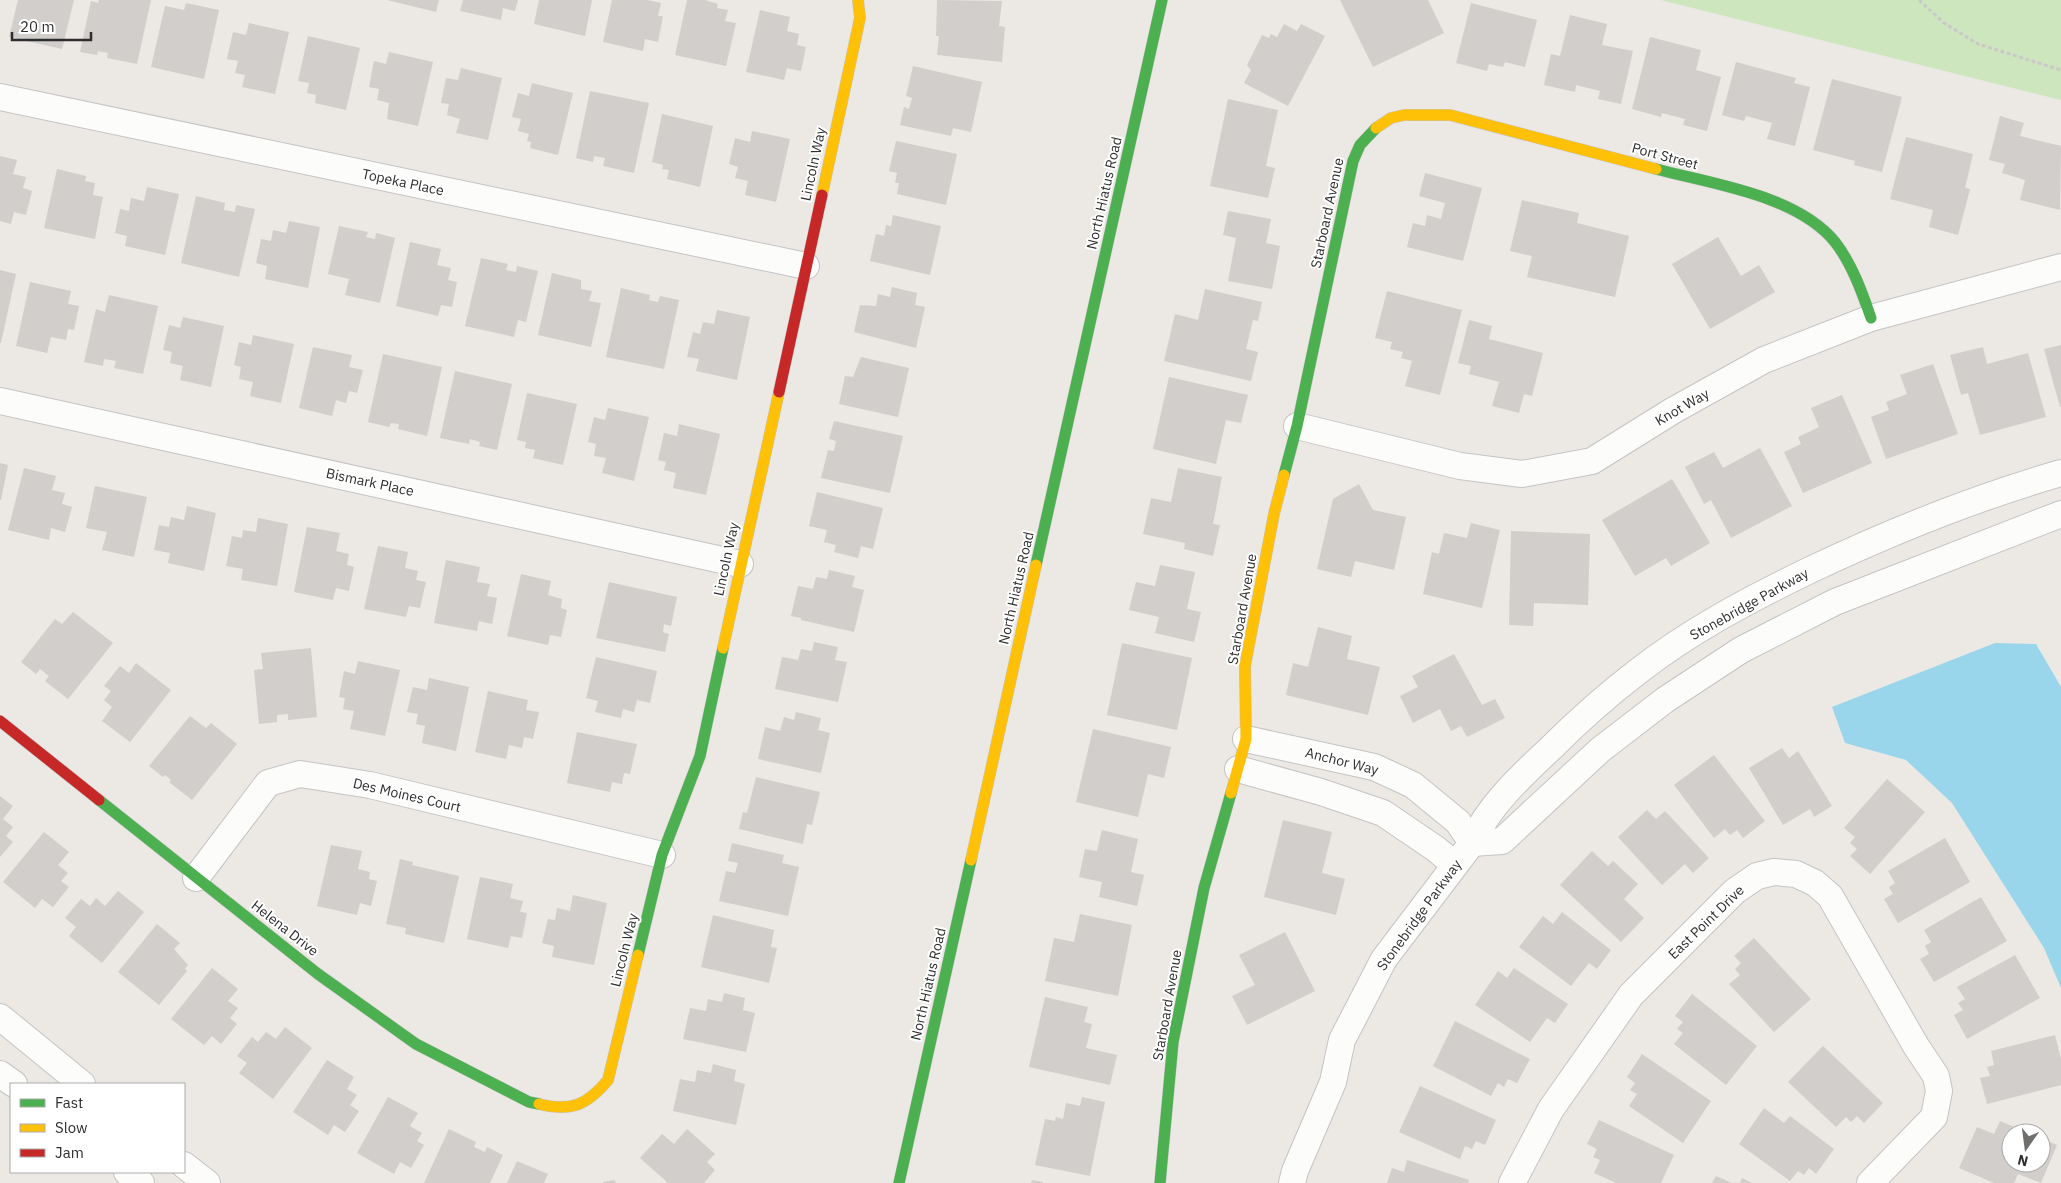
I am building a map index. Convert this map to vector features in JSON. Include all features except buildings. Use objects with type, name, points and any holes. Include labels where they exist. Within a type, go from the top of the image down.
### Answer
[{"type":"street","name":"Lincoln Way","points":[[578,1106],[596,1094],[608,1080],[662,855],[700,756],[740,564],[860,18],[858,0]]},
{"type":"street","name":"North Hiatus Road","points":[[899,1183],[1162,0]]},
{"type":"street","name":"Topeka Place","points":[[0,98],[806,266]]},
{"type":"street","name":"Port Street","points":[[1393,118],[1404,113],[1423,112],[1450,115],[1776,201],[1814,222],[1843,250],[1858,279],[1871,318]]},
{"type":"street","name":"Starboard Avenue","points":[[1160,1183],[1173,1042],[1204,888],[1246,740],[1245,666],[1274,514],[1297,426],[1353,161],[1359,145],[1368,133],[1393,118]]},
{"type":"street","name":"Knot Way","points":[[1297,426],[1460,466],[1522,474],[1592,461],[1674,410],[1764,360],[1871,318],[2061,267]]},
{"type":"street","name":"Bismark Place","points":[[0,401],[740,564]]},
{"type":"street","name":"Stonebridge Parkway","points":[[1292,1183],[1295,1171],[1333,1082],[1342,1040],[1384,959],[1472,843],[1481,824],[1511,789],[1587,713],[1637,672],[1708,624],[1780,585],[1860,546],[1938,514],[2061,473]]},
{"type":"street","points":[[1472,843],[1502,841],[1600,750],[1665,700],[1741,650],[1835,602],[2061,514]]},
{"type":"street","name":"Helena Drive","points":[[0,721],[318,974],[416,1044],[529,1102],[556,1108],[578,1106]]},
{"type":"street","name":"Anchor Way","points":[[1246,740],[1374,767],[1413,785],[1458,822],[1472,843]]},
{"type":"street","points":[[1238,769],[1321,792],[1383,813],[1436,849],[1455,865]]},
{"type":"street","name":"Des Moines Court","points":[[196,878],[268,783],[300,774],[370,785],[662,855]]},
{"type":"street","name":"East Point Drive","points":[[1512,1183],[1551,1109],[1631,995],[1735,891],[1757,876],[1774,872],[1796,874],[1815,883],[1830,896],[1916,1046],[1936,1076],[1938,1104],[1934,1117],[1870,1183]]},
{"type":"street","points":[[0,1017],[81,1083]]},
{"type":"street","points":[[0,1074],[13,1083]]},
{"type":"street","points":[[185,1166],[207,1183]]},
{"type":"street","points":[[128,1173],[141,1183]]},
{"type":"path","points":[[1919,0],[1944,23],[1978,44],[2061,70]]},
{"type":"green space","points":[[1661,0],[2061,0],[2061,100]]},
{"type":"water","points":[[1995,643],[2036,644],[2061,687],[2061,988],[2044,948],[1952,803],[1906,760],[1845,743],[1832,707]]},
{"type":"traffic: fast","points":[[1036,565],[1162,0]]},
{"type":"traffic: fast","points":[[1284,475],[1297,426],[1353,161],[1360,145],[1376,128]]},
{"type":"traffic: fast","points":[[1656,169],[1752,193],[1799,213],[1819,226],[1835,242],[1847,259],[1871,318]]},
{"type":"traffic: fast","points":[[638,955],[662,855],[700,756],[723,648]]},
{"type":"traffic: fast","points":[[1160,1183],[1173,1042],[1204,888],[1231,793]]},
{"type":"traffic: fast","points":[[99,800],[318,974],[416,1044],[529,1102],[539,1104]]},
{"type":"traffic: fast","points":[[899,1183],[971,860]]},
{"type":"traffic: slow","points":[[822,195],[860,18],[858,0]]},
{"type":"traffic: slow","points":[[1376,128],[1391,118],[1404,115],[1450,115],[1656,169]]},
{"type":"traffic: slow","points":[[723,648],[779,392]]},
{"type":"traffic: slow","points":[[1231,793],[1246,739],[1245,666],[1274,514],[1284,475]]},
{"type":"traffic: slow","points":[[971,860],[1036,565]]},
{"type":"traffic: slow","points":[[539,1104],[570,1107],[586,1101],[608,1080],[638,955]]},
{"type":"traffic: jam","points":[[779,392],[822,195]]},
{"type":"traffic: jam","points":[[0,721],[99,800]]}]
